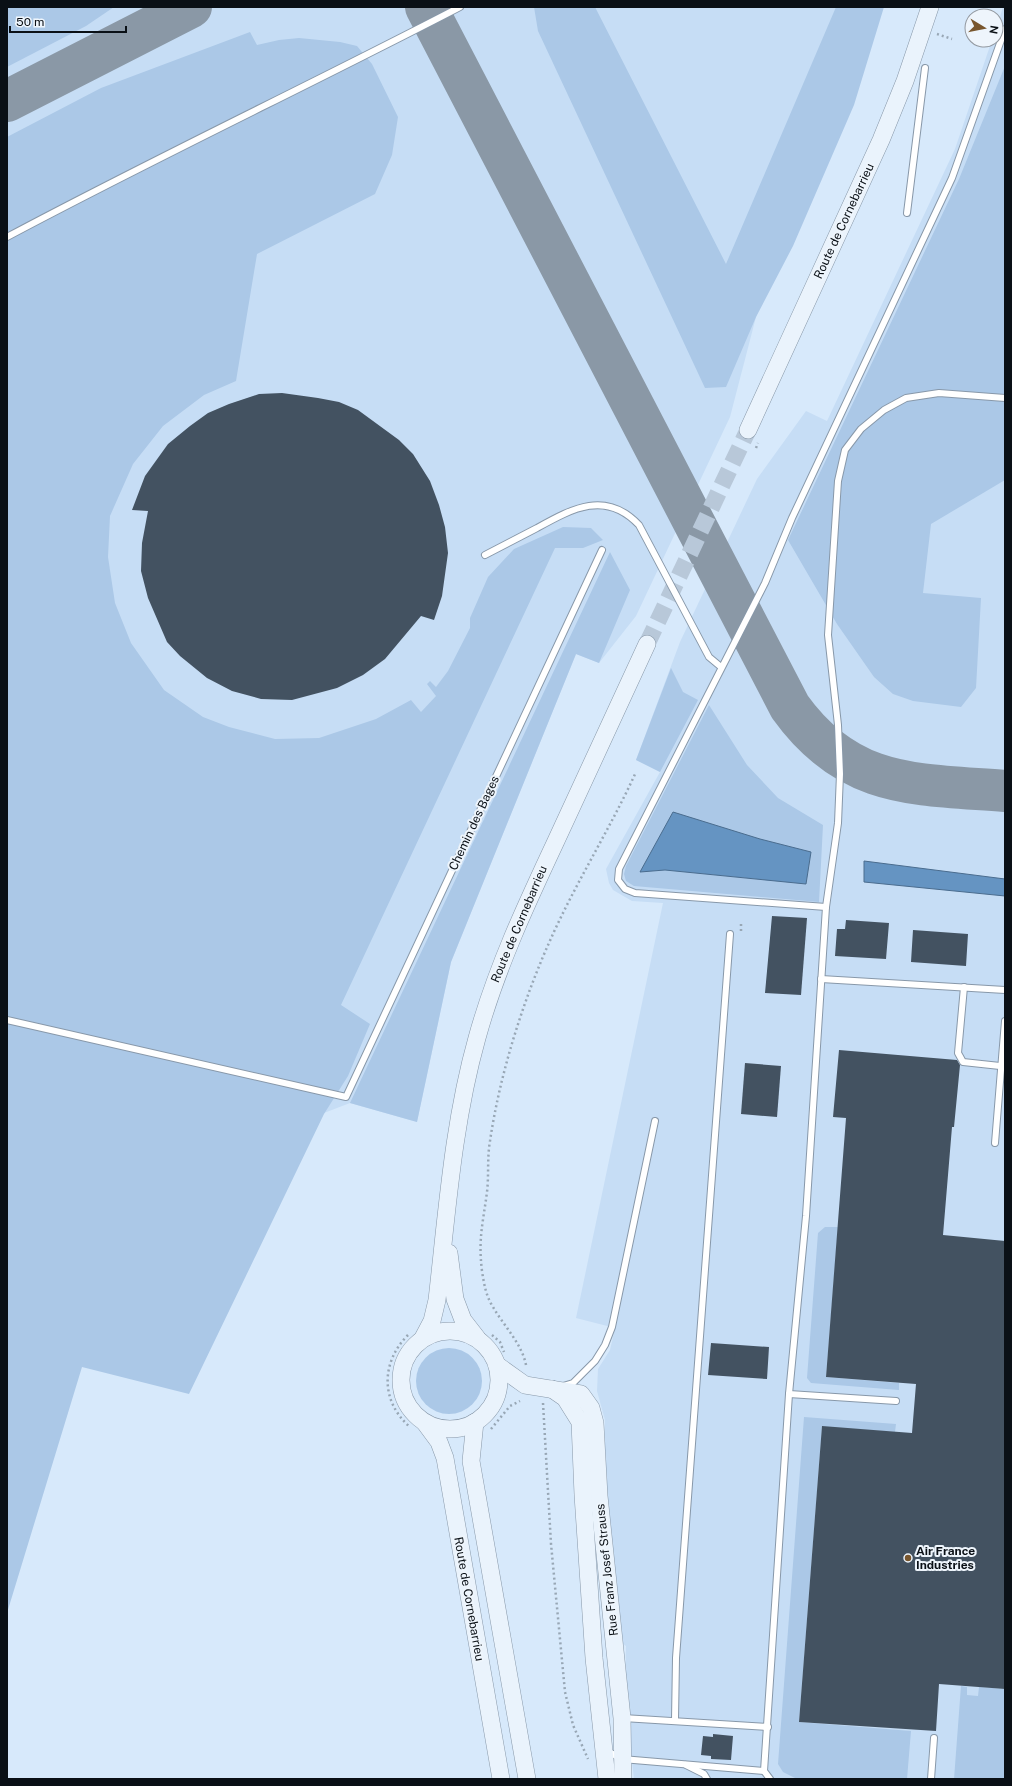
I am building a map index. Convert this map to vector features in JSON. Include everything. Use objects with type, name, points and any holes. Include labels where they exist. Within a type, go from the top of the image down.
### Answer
[{"type":"main road","name":"Route de Cornebarrieu","points":[[748,430],[881,140],[905,81],[930,7]]},
{"type":"main road","name":"Route de Cornebarrieu","points":[[423,1338],[432,1321],[438,1300],[452,1161],[462,1100],[476,1038],[512,935],[647,644]]},
{"type":"main road","name":"Route de Cornebarrieu","points":[[446,1221],[455,1299],[463,1320],[482,1335]]},
{"type":"main road","points":[[450,1330],[482,1335],[489,1350],[501,1359],[496,1398],[487,1412],[475,1422],[463,1428],[450,1430],[437,1428],[425,1423],[412,1412],[403,1398],[400,1381],[402,1365],[410,1350],[423,1338],[436,1332],[450,1330]]},
{"type":"main road","name":"Rue Franz Josef Strauss","points":[[501,1359],[545,1393],[565,1398],[580,1422],[582,1496],[602,1748],[607,1779]]},
{"type":"main road","points":[[496,1398],[526,1379]]},
{"type":"main road","name":"Rue Franz Josef Strauss","points":[[545,1393],[581,1394],[591,1408],[595,1423],[600,1504],[622,1718],[623,1779]]},
{"type":"main road","points":[[475,1422],[471,1461],[527,1779]]},
{"type":"main road","name":"Route de Cornebarrieu","points":[[425,1423],[439,1442],[445,1458],[501,1779]]},
{"type":"lane","points":[[7,237],[102,187],[460,7]]},
{"type":"lane","points":[[826,907],[635,893],[624,889],[618,880],[620,869],[765,583],[792,518],[952,178],[1005,28]]},
{"type":"lane","points":[[907,213],[925,68]]},
{"type":"lane","points":[[770,1779],[764,1771],[789,1394],[806,1216],[826,907],[838,823],[840,774],[838,725],[828,635],[828,615],[838,481],[845,450],[861,429],[884,410],[906,398],[938,393],[1005,398]]},
{"type":"lane","points":[[485,556],[571,509],[591,505],[611,507],[628,514],[639,525],[709,658],[722,667]]},
{"type":"lane","name":"Chemin des Bages","points":[[7,1020],[346,1097],[602,550]]},
{"type":"lane","points":[[675,1720],[676,1658],[730,934]]},
{"type":"lane","points":[[821,979],[1005,990]]},
{"type":"lane","points":[[964,987],[958,1053],[960,1058],[963,1062],[1000,1066]]},
{"type":"lane","points":[[995,1143],[1000,1066],[1005,1020]]},
{"type":"lane","points":[[545,1393],[573,1382],[595,1360],[605,1345],[612,1327],[655,1121]]},
{"type":"lane","points":[[789,1394],[896,1401]]},
{"type":"lane","points":[[622,1718],[675,1720],[768,1727]]},
{"type":"lane","points":[[931,1779],[934,1738]]},
{"type":"lane","points":[[602,1748],[622,1760],[764,1771]]},
{"type":"lane","points":[[683,1764],[704,1774],[707,1779]]},
{"type":"path","points":[[936,34],[952,39]]},
{"type":"path","points":[[526,1379],[526,1363],[520,1348],[493,1307],[486,1292],[479,1245],[487,1192],[488,1155],[493,1122],[514,1036],[552,936],[621,805],[636,772]]},
{"type":"path","points":[[482,1335],[500,1342],[501,1359]]},
{"type":"path","points":[[545,1393],[543,1402],[545,1412],[551,1544],[565,1692],[573,1725],[590,1765]]},
{"type":"shaded area","points":[[7,7],[858,7],[756,317],[730,417],[636,616],[599,663],[576,654],[451,962],[417,1122],[350,1103],[324,1113],[7,1030]]},
{"type":"shaded area","points":[[7,7],[114,7],[86,26],[7,67]]},
{"type":"shaded area","points":[[534,7],[595,7],[726,264],[836,7],[884,7],[854,105],[793,246],[756,317],[726,387],[705,388],[538,31]]},
{"type":"shaded area","points":[[1005,7],[1005,1779],[634,1779],[625,1701],[626,1646],[622,1643],[604,1497],[605,1420],[597,1391],[598,1369],[610,1350],[615,1328],[576,1318],[663,903],[632,901],[613,890],[609,883],[606,869],[660,772],[636,760],[680,642],[757,479],[806,411],[827,421],[955,149],[989,48],[1004,48],[1004,8],[1003,8]]},
{"type":"shaded area","points":[[250,32],[257,45],[279,40],[299,38],[340,42],[357,46],[372,64],[398,117],[392,155],[375,194],[257,254],[236,381],[204,395],[163,426],[133,464],[110,516],[108,557],[115,603],[131,643],[164,690],[203,717],[229,727],[275,739],[319,738],[376,719],[411,700],[421,712],[436,696],[427,684],[430,681],[436,687],[448,671],[470,628],[470,618],[488,577],[514,549],[563,527],[591,528],[603,540],[583,548],[555,548],[341,1005],[370,1024],[348,1076],[324,1114],[189,1394],[82,1367],[7,1613],[7,137],[101,88]]},
{"type":"shaded area","points":[[1005,66],[1005,480],[931,524],[923,593],[981,598],[976,688],[961,707],[913,701],[893,694],[874,677],[837,624],[788,540],[959,179]]},
{"type":"shaded area","points":[[610,552],[630,590],[599,663],[576,654],[451,962],[417,1122],[350,1103]]},
{"type":"shaded area","points":[[671,668],[683,692],[698,700],[660,772],[636,760]]},
{"type":"shaded area","points":[[709,705],[747,765],[778,798],[823,825],[819,902],[634,886],[626,881],[624,874],[626,866]],"holes":[[[760,839],[810,852],[665,870],[640,871]]]},
{"type":"shaded area","points":[[673,812],[760,839],[811,852],[806,884],[665,870],[640,872]]},
{"type":"shaded area","points":[[864,861],[1005,879],[1005,896],[864,882]]},
{"type":"shaded area","points":[[825,1227],[838,1227],[826,1377],[899,1383],[899,1390],[811,1383],[807,1378],[818,1233]]},
{"type":"shaded area","points":[[442,1348],[456,1348],[468,1353],[477,1362],[482,1374],[480,1394],[473,1405],[456,1414],[442,1414],[430,1409],[421,1400],[416,1388],[416,1374],[421,1362],[430,1353]]},
{"type":"shaded area","points":[[804,1417],[896,1424],[895,1432],[822,1427],[799,1722],[911,1731],[907,1779],[795,1778],[783,1772],[778,1764]]},
{"type":"shaded area","points":[[961,1686],[967,1687],[967,1695],[978,1696],[979,1687],[1005,1689],[1005,1779],[954,1779]]},
{"type":"building","points":[[282,393],[339,402],[358,410],[399,440],[413,454],[430,481],[445,527],[448,553],[442,596],[434,620],[421,616],[385,659],[363,675],[337,688],[292,700],[261,699],[232,691],[207,678],[180,656],[167,642],[148,598],[141,571],[142,543],[148,511],[132,510],[145,476],[168,444],[190,426],[208,413],[229,404],[259,394]]},
{"type":"building","points":[[772,916],[807,918],[801,995],[765,993]]},
{"type":"building","points":[[846,920],[889,923],[886,959],[835,956],[837,929],[845,929]]},
{"type":"building","points":[[913,930],[968,934],[966,966],[911,962]]},
{"type":"building","name":"Air France Industries","points":[[839,1050],[957,1060],[960,1065],[954,1127],[952,1127],[943,1235],[1005,1241],[1005,1689],[939,1684],[936,1731],[799,1722],[822,1426],[912,1433],[916,1384],[826,1377],[846,1118],[833,1117]]},
{"type":"building","points":[[745,1063],[781,1066],[777,1117],[741,1114]]},
{"type":"building","points":[[711,1343],[769,1347],[767,1379],[708,1375]]},
{"type":"building","points":[[713,1734],[733,1736],[731,1760],[711,1759],[711,1756],[701,1755],[703,1736],[713,1737]]},
{"type":"taxiway","points":[[7,101],[191,7]]},
{"type":"taxiway","points":[[426,7],[790,707],[812,734],[836,754],[860,768],[886,777],[913,783],[1005,791]]},
{"type":"tunnel","points":[[647,644],[748,430]]},
{"type":"place","name":"Air France Industries","points":[[908,1558]]}]
